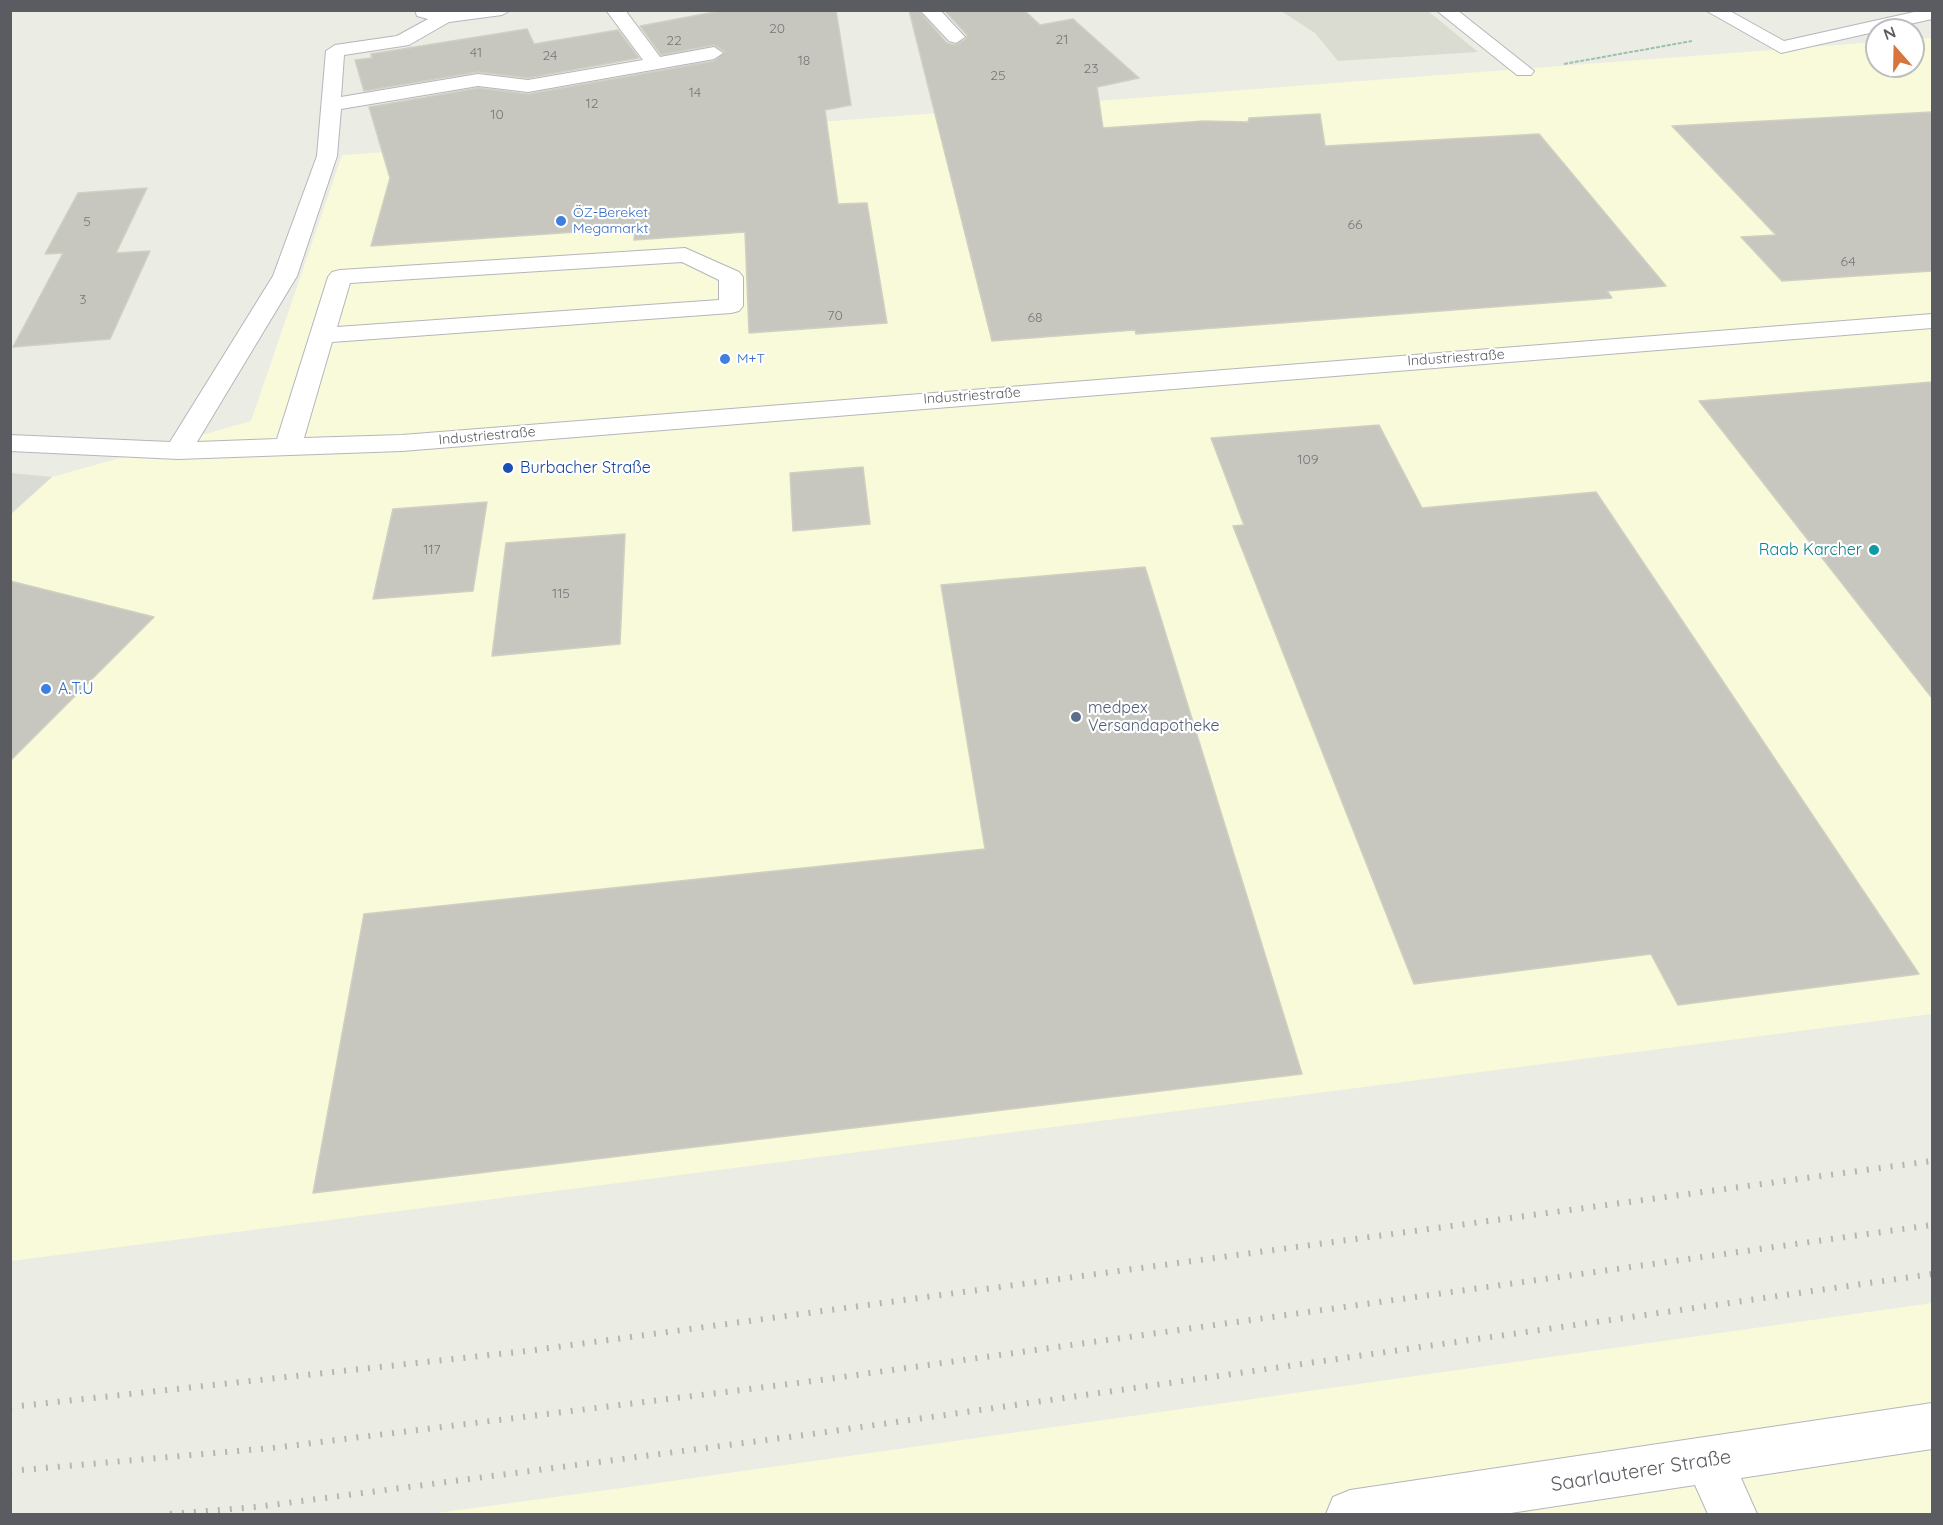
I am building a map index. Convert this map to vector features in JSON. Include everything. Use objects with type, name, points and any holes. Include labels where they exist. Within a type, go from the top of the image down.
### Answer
[{"type":"street","points":[[178,451],[285,276],[327,156],[333,104],[335,51],[402,41],[433,14],[502,10]]},
{"type":"street","points":[[615,10],[655,63]]},
{"type":"street","points":[[930,10],[956,37]]},
{"type":"street","points":[[1445,10],[1524,71]]},
{"type":"street","points":[[1713,10],[1781,47],[1932,14]]},
{"type":"street","points":[[333,104],[478,80],[528,86],[714,53]]},
{"type":"street","points":[[287,449],[340,277],[686,255],[731,277],[731,306],[323,335]]},
{"type":"street","name":"Industriestraße","points":[[10,443],[178,451],[287,449],[414,442],[1932,321]]},
{"type":"street","name":"Saarlauterer Straße","points":[[1350,1515],[1932,1426]]},
{"type":"street","points":[[1708,1461],[1733,1515]]},
{"type":"path","points":[[1524,71],[1704,39],[1721,49],[1767,39]]},
{"type":"shaded area","points":[[1281,11],[1428,11],[1478,52],[1338,61],[1315,33]]},
{"type":"shaded area","points":[[1925,38],[1932,38],[1932,1014],[11,1261],[10,514],[52,477],[251,421],[342,155],[739,128],[1865,43],[1865,78],[1925,78]]},
{"type":"shaded area","points":[[11,473],[52,477],[11,514]]},
{"type":"shaded area","points":[[1932,1303],[1932,1514],[429,1514],[622,1488]]},
{"type":"building","points":[[725,10],[836,10],[851,105],[825,110],[838,204],[867,203],[887,323],[749,333],[745,232],[634,240],[635,228],[371,246],[390,178],[369,107],[478,88],[528,94],[714,61],[725,52],[714,45],[661,55],[640,26]]},
{"type":"building","points":[[909,10],[918,10],[947,43],[955,45],[966,39],[967,35],[944,10],[1024,10],[1040,25],[1073,19],[1139,78],[1097,87],[1103,128],[1204,121],[1248,122],[1249,118],[1320,114],[1325,146],[1539,134],[1666,286],[1607,291],[1612,298],[1136,334],[1135,330],[992,341]]},
{"type":"building","points":[[527,29],[534,44],[618,30],[639,58],[528,78],[478,72],[364,91],[355,60],[372,58],[371,54]]},
{"type":"building","points":[[1932,112],[1932,271],[1782,281],[1741,237],[1776,235],[1672,126]]},
{"type":"building","points":[[147,188],[116,253],[150,251],[110,339],[13,347],[63,253],[45,254],[78,193]]},
{"type":"building","name":"Raab Karcher","points":[[1932,382],[1932,698],[1699,401]]},
{"type":"building","points":[[1379,425],[1422,508],[1596,492],[1919,974],[1678,1005],[1651,954],[1414,984],[1233,526],[1244,525],[1211,438]]},
{"type":"building","points":[[863,467],[870,524],[793,531],[790,473]]},
{"type":"building","points":[[487,502],[473,591],[373,599],[393,509]]},
{"type":"building","points":[[625,534],[620,644],[492,656],[506,543]]},
{"type":"building","points":[[1145,567],[1302,1074],[313,1193],[364,914],[985,849],[941,585]]},
{"type":"building","name":"A.T.U","points":[[10,581],[154,617],[10,761]]},
{"type":"railway","points":[[10,1407],[527,1351],[1932,1161]]},
{"type":"railway","points":[[10,1471],[272,1448],[806,1382],[1932,1225]]},
{"type":"railway","points":[[170,1514],[256,1507],[812,1434],[1932,1274]]},
{"type":"place","name":"ÖZ-Bereket Megamarkt","points":[[561,221]]},
{"type":"place","name":"M+T","points":[[725,359]]},
{"type":"place","name":"Burbacher Straße","points":[[508,468]]},
{"type":"place","name":"Raab Karcher","points":[[1874,550]]},
{"type":"place","name":"A.T.U","points":[[46,689]]},
{"type":"place","name":"medpex Versandapotheke","points":[[1076,717]]}]
